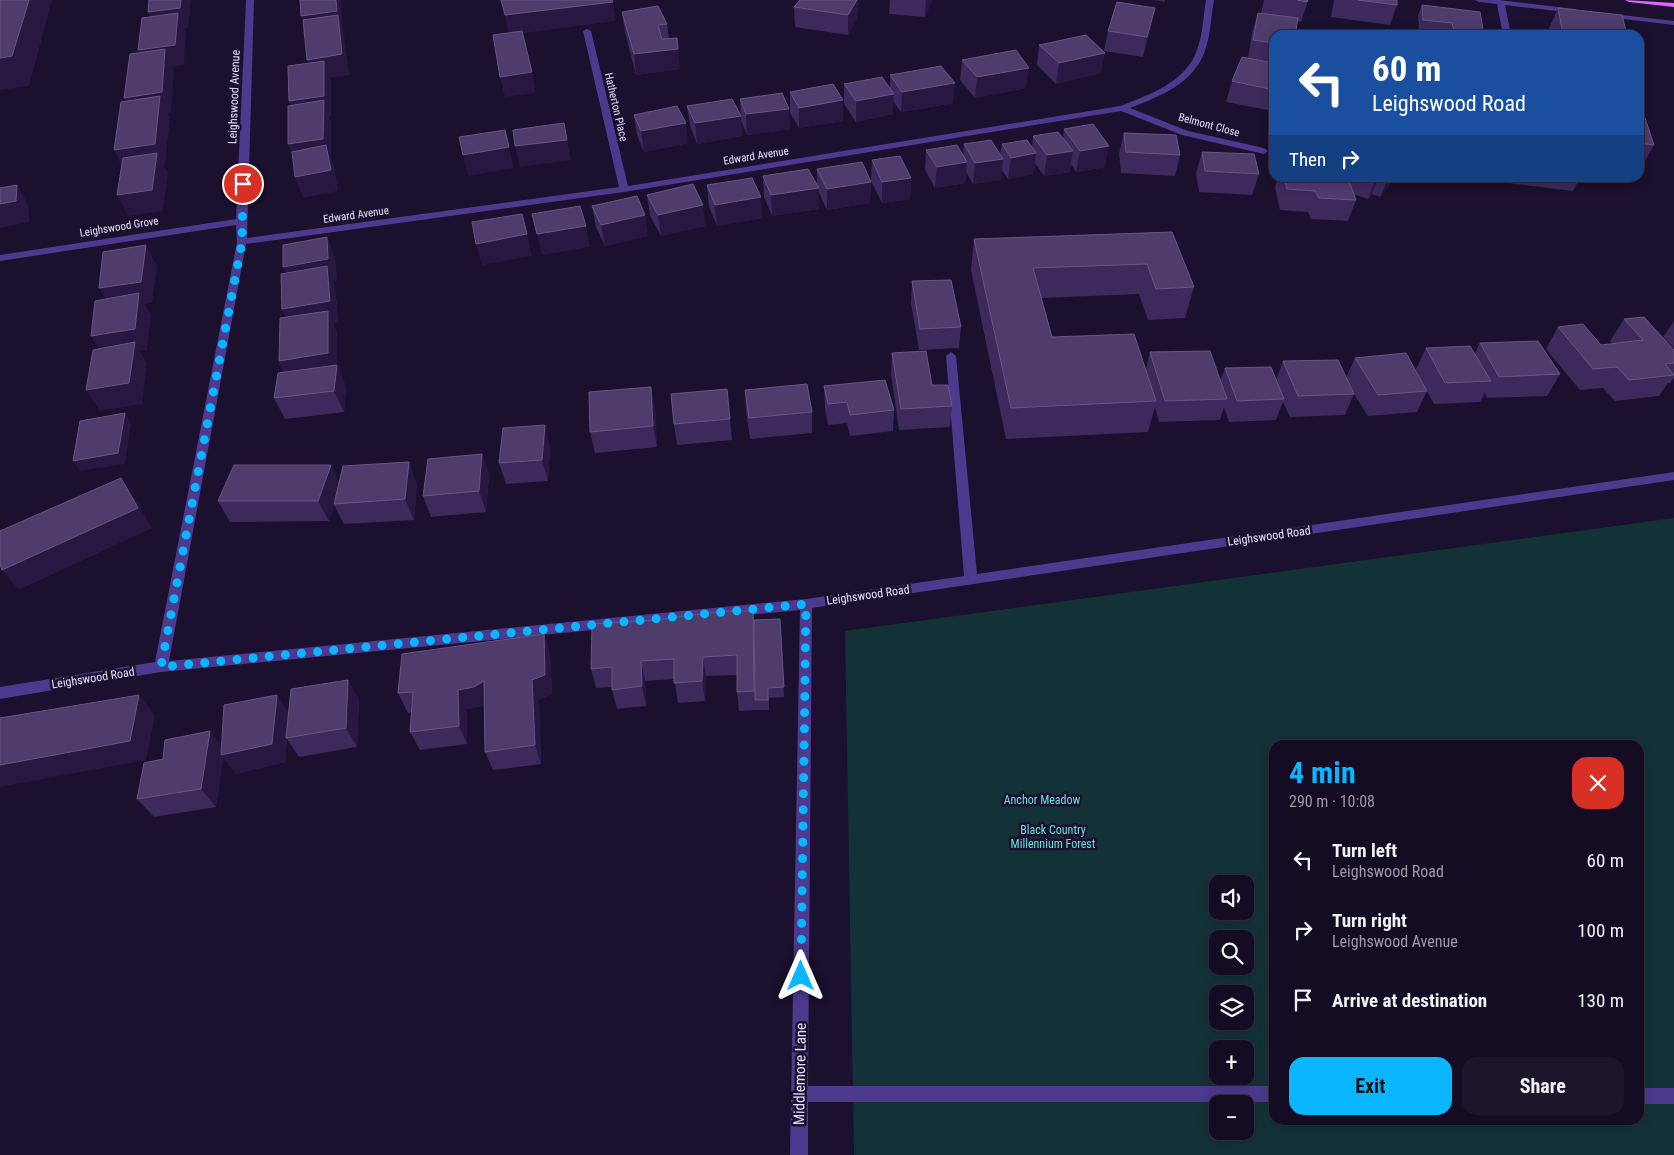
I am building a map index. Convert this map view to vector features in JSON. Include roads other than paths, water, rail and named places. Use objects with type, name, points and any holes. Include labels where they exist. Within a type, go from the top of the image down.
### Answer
[{"type":"main road","points":[[1629,0],[1674,5]]},
{"type":"street","name":"Leighswood Avenue","points":[[161,667],[242,242],[241,221],[250,0]]},
{"type":"street","name":"Edward Avenue","points":[[242,242],[624,189],[1122,108],[1160,94],[1187,74],[1200,54],[1210,0]]},
{"type":"street","points":[[1479,0],[1588,13]]},
{"type":"street","points":[[1501,3],[1506,30]]},
{"type":"street","points":[[1597,14],[1674,23]]},
{"type":"street","name":"Hatherton Place","points":[[587,31],[624,189]]},
{"type":"street","name":"Belmont Close","points":[[1122,108],[1185,133],[1264,150]]},
{"type":"street","name":"Leighswood Grove","points":[[0,258],[241,221]]},
{"type":"street","points":[[951,356],[970,580]]},
{"type":"street","name":"Leighswood Road","points":[[0,693],[161,667],[806,604],[1674,476]]},
{"type":"street","name":"Middlemore Lane","points":[[799,1155],[806,604]]},
{"type":"street","points":[[800,1094],[1269,1094]]},
{"type":"street","points":[[1644,1096],[1674,1096]]},
{"type":"park label","name":"Anchor Meadow","points":[[1042,800]]},
{"type":"park label","name":"Black Country Millennium Forest","points":[[1053,837]]}]
